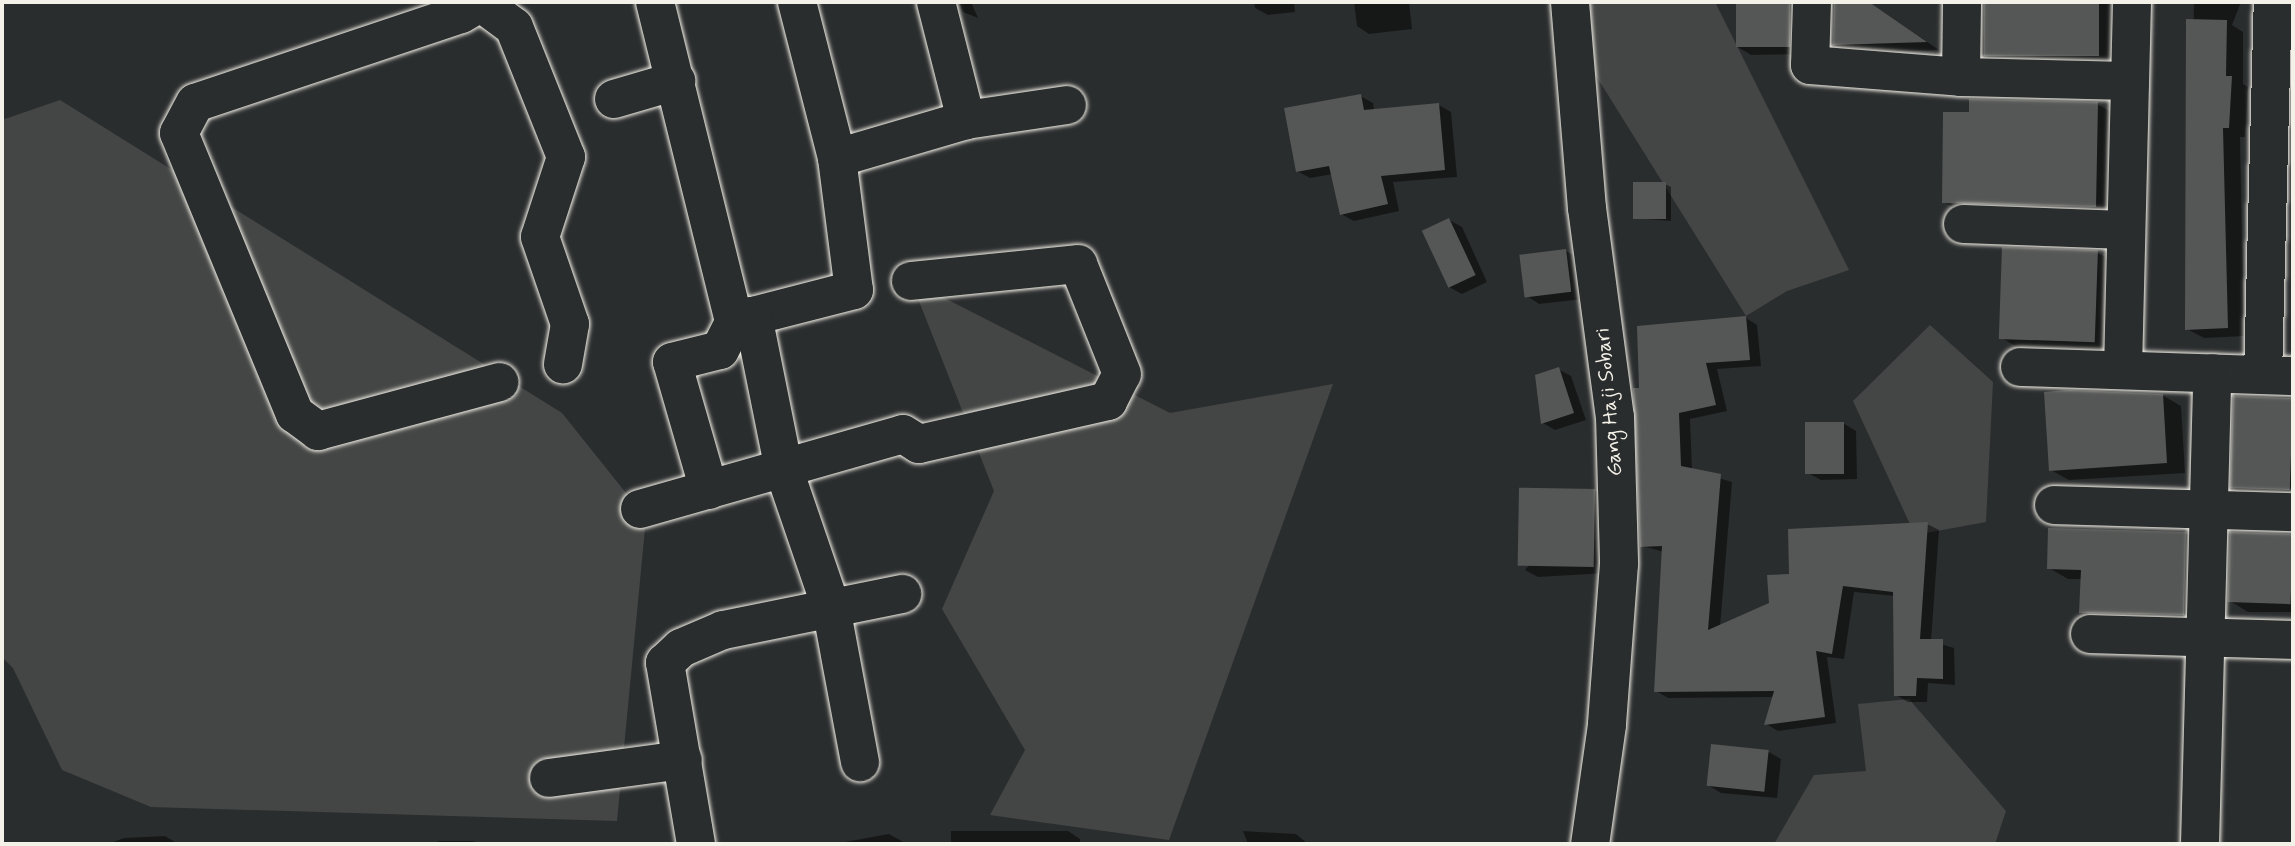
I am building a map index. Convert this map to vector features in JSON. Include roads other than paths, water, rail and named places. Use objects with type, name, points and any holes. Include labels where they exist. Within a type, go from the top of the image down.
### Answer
[{"type":"street","points":[[500,383],[318,430],[295,414],[179,133],[195,103],[461,14],[480,2],[514,27],[566,157],[541,237],[570,324],[563,364]]},
{"type":"street","points":[[655,2],[784,470],[831,607],[860,762]]},
{"type":"street","points":[[797,2],[837,158],[854,290]]},
{"type":"street","points":[[936,2],[966,120]]},
{"type":"street","name":"Gang Haji Sobari","points":[[1570,2],[1587,208],[1615,417],[1619,564],[1608,670],[1607,725],[1590,844]]},
{"type":"street","points":[[1812,2],[1810,65],[1961,77],[2130,81]]},
{"type":"street","points":[[1961,77],[1962,2]]},
{"type":"street","points":[[2123,370],[2132,2]]},
{"type":"street","points":[[2020,367],[2278,376],[2273,2]]},
{"type":"street","points":[[614,99],[676,81]]},
{"type":"street","points":[[837,158],[966,120],[1067,105]]},
{"type":"street","points":[[1962,224],[2126,230]]},
{"type":"street","points":[[640,509],[784,470],[903,434],[919,444],[1108,401],[1122,374],[1078,264],[902,281],[854,290],[744,319],[720,350],[672,362],[709,490]]},
{"type":"street","points":[[2200,844],[2212,373]]},
{"type":"street","points":[[2054,505],[2293,512]]},
{"type":"street","points":[[696,844],[665,663],[681,648],[723,630],[902,594]]},
{"type":"street","points":[[2090,634],[2293,640]]},
{"type":"street","points":[[549,778],[683,760]]}]
